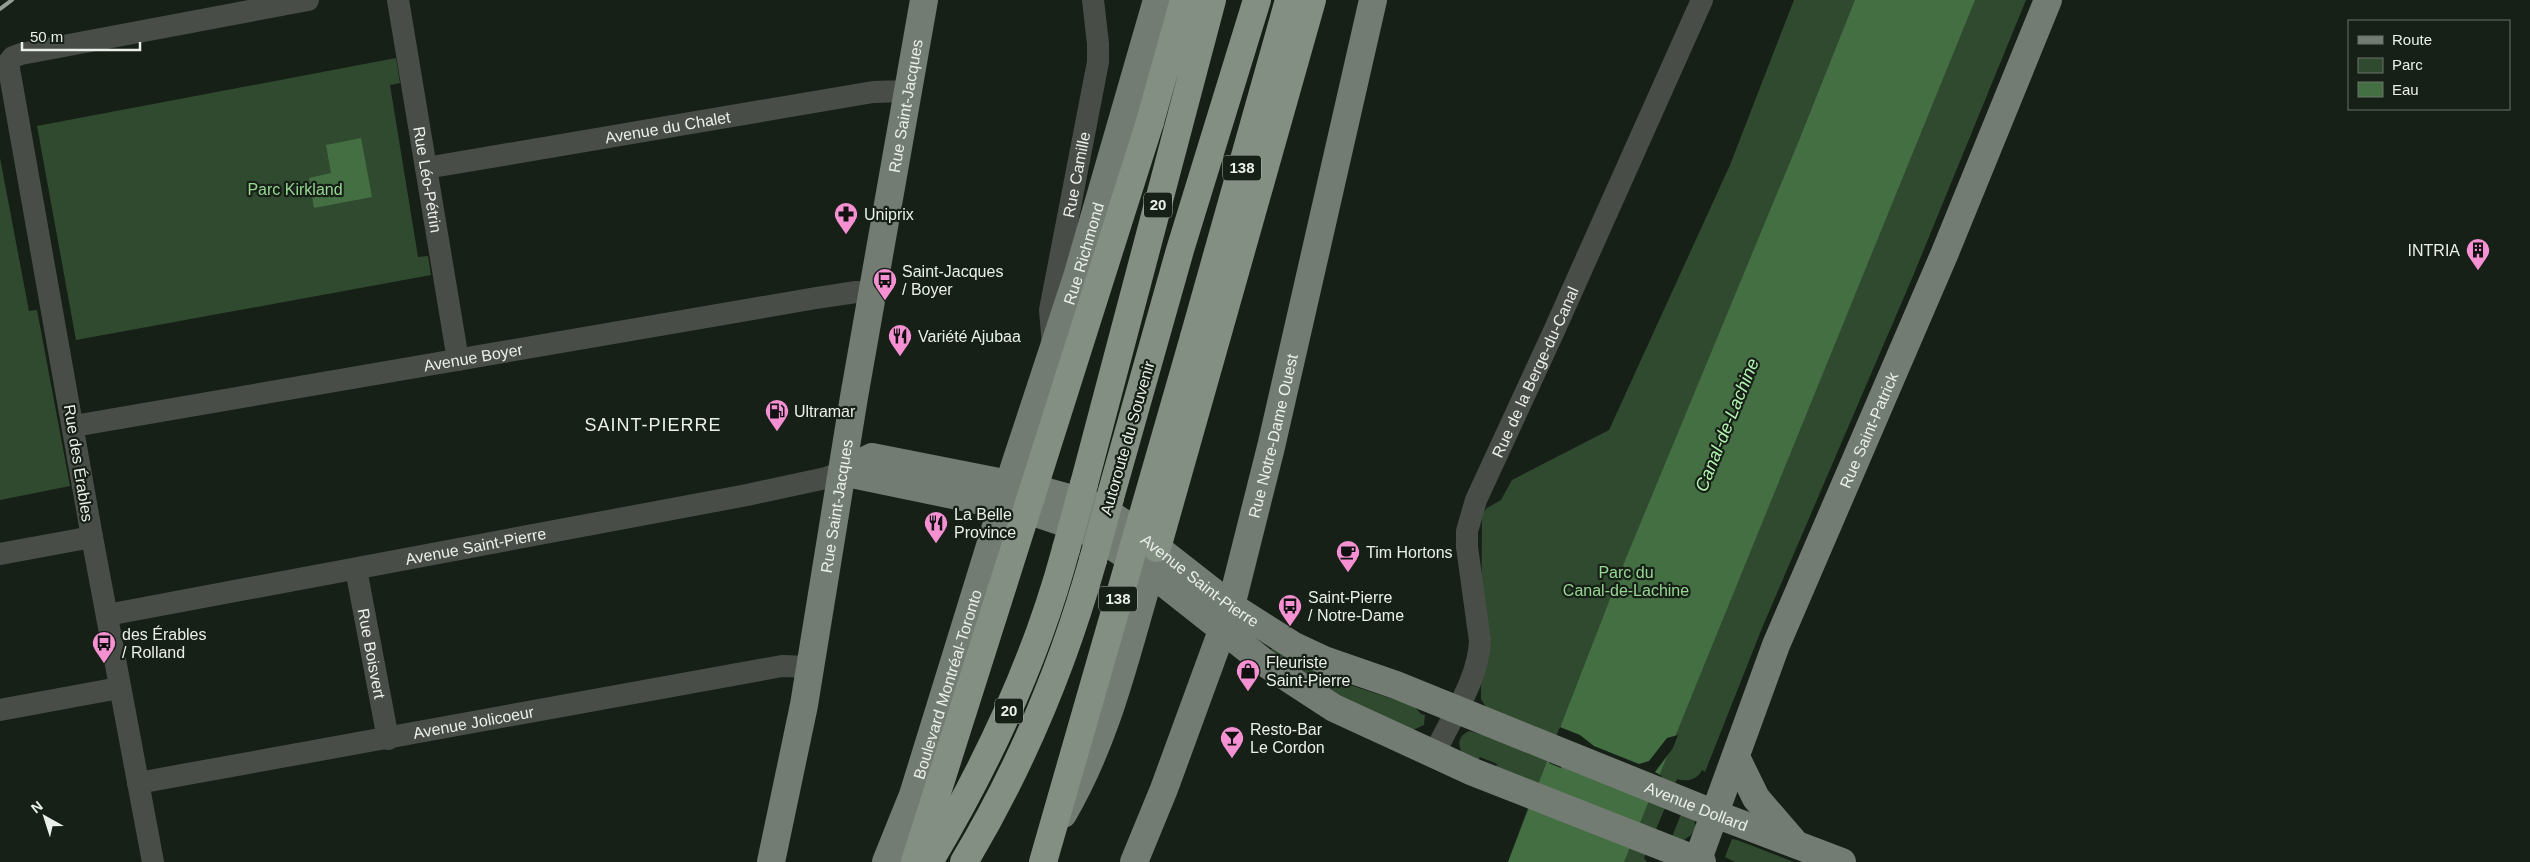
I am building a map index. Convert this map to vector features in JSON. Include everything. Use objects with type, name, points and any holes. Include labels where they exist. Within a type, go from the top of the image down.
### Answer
[{"type":"highway","points":[[915,862],[1150,122],[1184,0]]},
{"type":"highway","name":"Autoroute du Souvenir","points":[[929,862],[965,800],[1010,710],[1044,625],[1084,484],[1212,0]]},
{"type":"highway","name":"Autoroute du Souvenir","points":[[964,862],[1003,793],[1052,687],[1071,637],[1178,260],[1257,0]]},
{"type":"highway","name":"138","points":[[1043,862],[1289,0]]},
{"type":"highway","points":[[1154,560],[1312,0]]},
{"type":"main road","name":"Rue Saint-Jacques","points":[[771,862],[795,755],[811,666],[872,293],[924,0]]},
{"type":"main road","name":"Rue Richmond","points":[[1006,494],[1077,277],[1157,0]]},
{"type":"main road","name":"Rue Notre-Dame Ouest","points":[[1134,862],[1164,790],[1227,618],[1271,447],[1373,0]]},
{"type":"main road","name":"Rue Saint-Patrick","points":[[1699,861],[1780,636],[1944,255],[2048,0]]},
{"type":"main road","name":"Avenue Saint-Pierre","points":[[842,472],[1006,494],[1064,495],[1095,506],[1118,519],[1154,560],[1227,618],[1270,667],[1319,699],[1361,722],[1659,851]]},
{"type":"main road","name":"Boulevard Montréal-Toronto","points":[[886,862],[913,794],[1006,494]]},
{"type":"main road","points":[[1032,862],[1073,797],[1093,755],[1116,693],[1154,560]]},
{"type":"main road","name":"Avenue Saint-Pierre","points":[[1227,618],[1277,637],[1312,655],[1396,685],[1552,748]]},
{"type":"main road","name":"Avenue Dollard","points":[[1552,748],[1715,814],[1842,862]]},
{"type":"main road","points":[[1676,798],[1709,781],[1736,757],[1756,798],[1797,846]]},
{"type":"main road","points":[[1659,851],[1699,861]]},
{"type":"street","name":"Rue des Érables","points":[[153,862],[119,688],[74,426],[8,63],[13,57],[21,54],[308,0]]},
{"type":"street","name":"Rue Léo-Pétrin","points":[[398,0],[458,360]]},
{"type":"street","name":"Rue Camille","points":[[1053,349],[1050,310],[1098,62],[1093,0]]},
{"type":"street","name":"Rue de la Berge-du-Canal","points":[[1434,754],[1477,668],[1480,652],[1467,547],[1467,532],[1476,500],[1702,0]]},
{"type":"street","name":"Avenue du Chalet","points":[[426,168],[873,92],[908,91]]},
{"type":"street","name":"Avenue Boyer","points":[[74,426],[841,294],[872,293]]},
{"type":"street","name":"Avenue Saint-Pierre","points":[[107,615],[784,488],[826,478],[842,472]]},
{"type":"street","points":[[0,554],[92,537]]},
{"type":"street","name":"Rue Boisvert","points":[[356,569],[388,739]]},
{"type":"street","name":"Avenue Jolicoeur","points":[[138,783],[782,666],[811,666]]},
{"type":"street","points":[[0,710],[119,688]]},
{"type":"green space","name":"Parc du Canal-de-Lachine","points":[[1794,0],[2026,0],[1913,276],[1762,628],[1705,772],[1702,770],[1691,779],[1677,779],[1644,858],[1647,862],[1508,862],[1537,783],[1496,767],[1497,764],[1480,757],[1478,762],[1462,753],[1460,746],[1461,738],[1469,731],[1507,741],[1481,699],[1482,514],[1487,508],[1501,500],[1512,480],[1609,430],[1730,165]]},
{"type":"green space","name":"Parc Kirkland","points":[[396,58],[400,83],[390,85],[418,257],[428,256],[431,275],[76,340],[37,126]]},
{"type":"green space","points":[[0,158],[29,311],[37,310],[70,486],[0,500]]},
{"type":"green space","points":[[1272,648],[1335,680],[1414,706],[1421,714],[1425,715],[1424,725],[1413,730],[1372,716],[1271,650]]},
{"type":"green space","points":[[1681,814],[1694,820],[1696,827],[1691,835],[1684,840],[1672,837]]},
{"type":"green space","points":[[1732,839],[1794,862],[1735,862],[1725,857]]},
{"type":"water","name":"Canal-de-Lachine","points":[[1855,0],[1975,0],[1624,862],[1508,862],[1624,563],[1800,138]]},
{"type":"water","points":[[361,138],[372,197],[314,208],[309,178],[331,173],[326,145]]},
{"type":"pier","points":[[1560,727],[1580,735],[1594,746],[1639,764],[1649,761],[1667,738],[1678,735],[1673,748],[1655,772],[1662,776],[1652,801],[1562,765],[1561,768],[1549,763],[1550,761],[1547,759]]},
{"type":"railway","points":[[0,9],[12,0]]},
{"type":"place","name":"Uniprix","points":[[846,235]]},
{"type":"place","name":"INTRIA","points":[[2478,271]]},
{"type":"place","name":"Saint-Jacques / Boyer","points":[[885,301]]},
{"type":"place","name":"Variété Ajubaa","points":[[900,357]]},
{"type":"place","name":"Ultramar","points":[[777,432]]},
{"type":"place","name":"La Belle Province","points":[[936,544]]},
{"type":"place","name":"Tim Hortons","points":[[1348,573]]},
{"type":"place","name":"Saint-Pierre / Notre-Dame","points":[[1290,627]]},
{"type":"place","name":"des Érables / Rolland","points":[[104,664]]},
{"type":"place","name":"Fleuriste Saint-Pierre","points":[[1248,692]]},
{"type":"place","name":"Resto-Bar Le Cordon","points":[[1232,759]]},
{"type":"district","name":"SAINT-PIERRE","points":[[653,425]]}]
